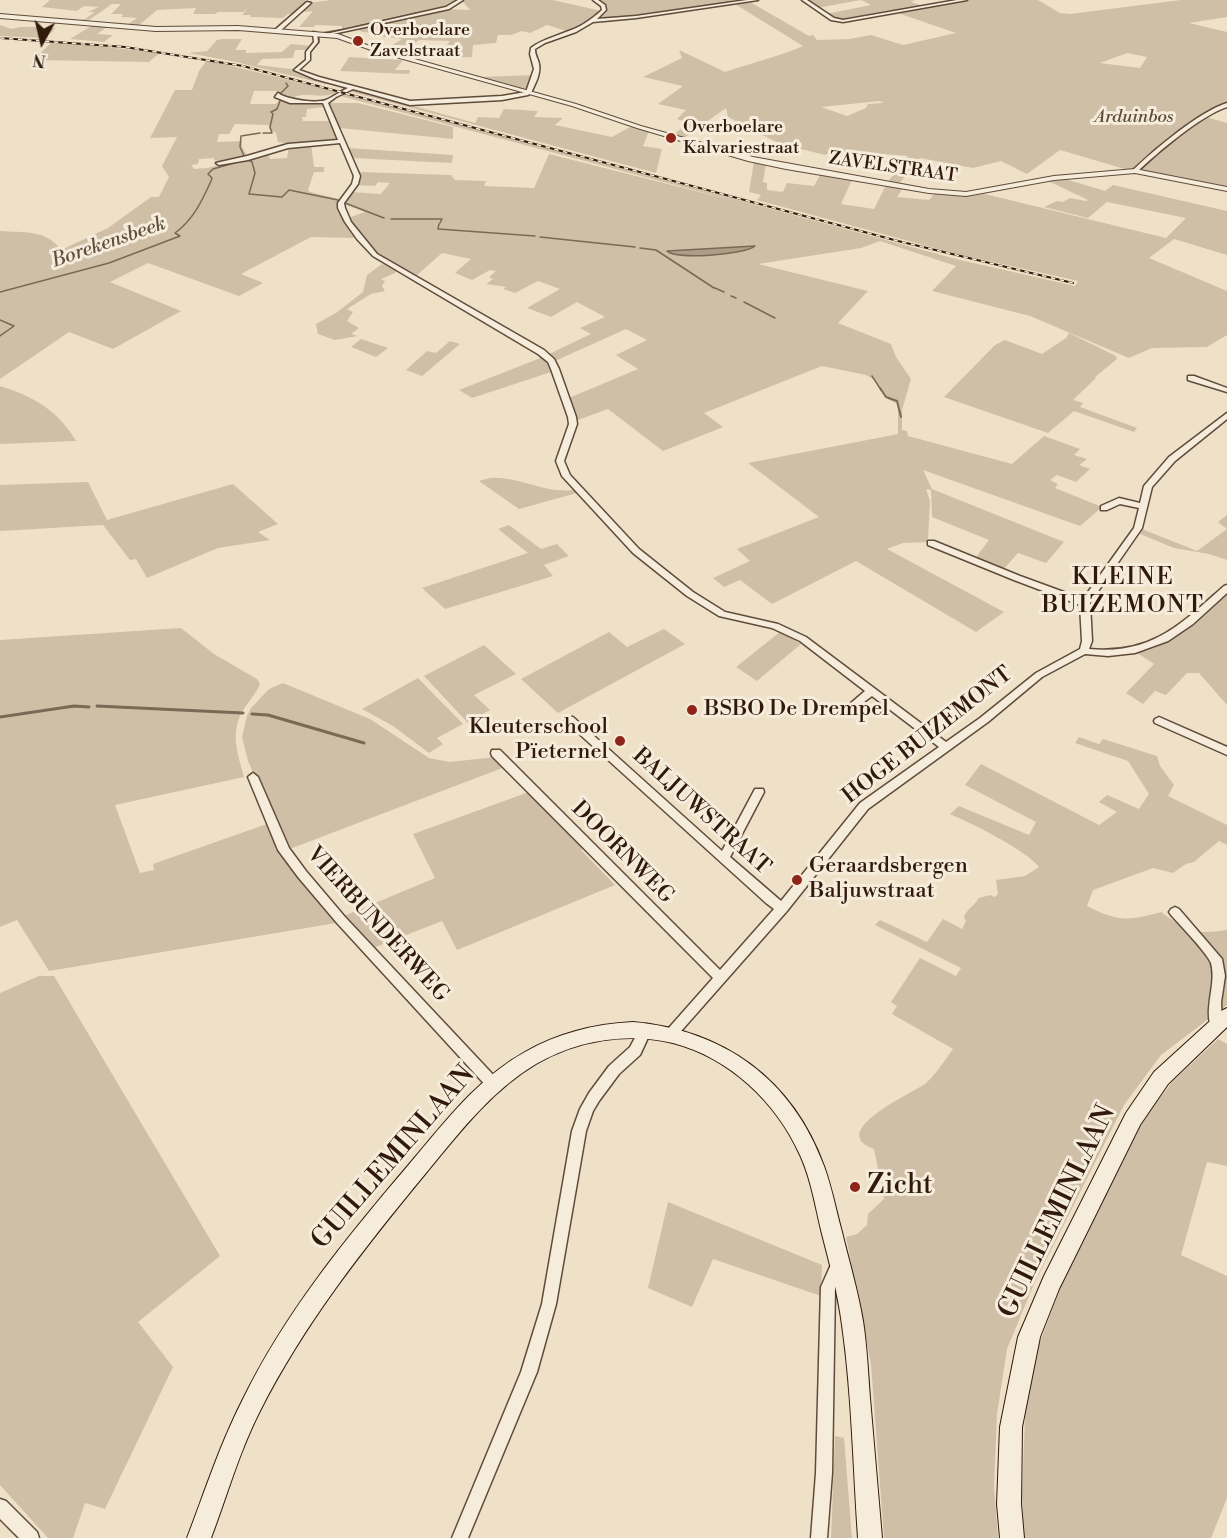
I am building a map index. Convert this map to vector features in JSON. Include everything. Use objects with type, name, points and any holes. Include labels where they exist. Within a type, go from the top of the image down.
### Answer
[{"type":"main road","name":"GUILLEMINLAAN","points":[[1012,1538],[1009,1504],[1011,1427],[1029,1337],[1051,1283],[1133,1119],[1161,1078],[1222,1021]]},
{"type":"main road","name":"GUILLEMINLAAN","points":[[199,1538],[234,1444],[260,1388],[306,1310],[362,1233],[468,1110],[494,1084],[525,1060],[552,1046],[595,1032],[646,1029],[671,1034],[707,1046],[735,1061],[764,1084],[781,1105],[806,1146],[816,1171],[851,1314],[870,1538]]},
{"type":"street","points":[[461,0],[447,8],[321,34],[308,52],[308,60],[296,70],[317,78],[410,103],[493,99],[528,93],[539,67],[532,54],[532,49],[539,44],[575,31],[591,21],[604,10],[603,5],[595,0]]},
{"type":"street","points":[[591,21],[756,0]]},
{"type":"street","points":[[804,0],[837,20],[965,0]]},
{"type":"street","points":[[278,30],[309,3]]},
{"type":"street","name":"ZAVELSTRAAT","points":[[0,16],[156,29],[225,27],[321,34],[769,164],[929,191],[966,194],[1054,178],[1135,171],[1227,189]]},
{"type":"street","points":[[278,95],[290,101],[326,102],[352,88]]},
{"type":"street","points":[[326,102],[357,176],[355,184],[340,207],[365,246],[375,255],[548,357],[555,369],[573,424],[562,450],[560,465],[566,476],[636,551],[690,594],[722,614],[791,632],[812,645],[945,746]]},
{"type":"street","points":[[1135,171],[1151,156],[1214,110],[1227,105]]},
{"type":"street","points":[[219,163],[248,158],[288,146],[342,141]]},
{"type":"street","points":[[1191,378],[1227,390]]},
{"type":"street","points":[[1084,651],[1087,641],[1085,603],[1138,528],[1148,486],[1157,474],[1227,415]]},
{"type":"street","points":[[1104,507],[1119,501],[1143,506]]},
{"type":"street","points":[[931,543],[1085,603]]},
{"type":"street","name":"HOGE BUIZEMONT","points":[[671,1034],[783,908],[864,806],[984,720],[1039,675],[1084,651],[1095,653],[1142,649],[1175,634],[1227,588]]},
{"type":"street","points":[[856,703],[872,691]]},
{"type":"street","name":"BALJUWSTRAAT","points":[[569,719],[770,900],[783,908]]},
{"type":"street","points":[[1159,721],[1227,751]]},
{"type":"street","name":"DOORNWEG","points":[[496,753],[721,980]]},
{"type":"street","name":"VIERBUNDERWEG","points":[[253,777],[284,850],[302,874],[341,920],[494,1084]]},
{"type":"street","points":[[724,858],[759,792]]},
{"type":"street","points":[[1175,912],[1216,959],[1219,976],[1215,1002],[1222,1021]]},
{"type":"street","points":[[460,1538],[529,1372],[549,1304],[577,1139],[583,1120],[594,1097],[614,1070],[635,1051],[646,1029]]},
{"type":"street","points":[[819,1538],[825,1464],[828,1287],[839,1263]]},
{"type":"street","points":[[0,1507],[31,1538]]},
{"type":"green space","points":[[50,0],[305,0],[308,3],[331,0],[459,0],[444,8],[324,33],[342,29],[342,26],[299,27],[313,11],[288,14],[283,18],[242,15],[248,7],[243,12],[215,14],[193,14],[196,8],[157,10],[138,26],[127,25],[137,18],[121,17],[123,14],[111,14],[121,4],[112,4],[86,22],[74,21],[85,19],[95,12],[88,12],[99,7],[84,6],[77,11],[42,7]]},
{"type":"green space","points":[[463,0],[553,0],[601,11],[584,25],[570,32],[547,25],[530,33],[522,31],[511,35],[498,35],[496,43],[473,45],[472,57],[436,58],[450,41],[419,40],[406,48],[385,50],[402,39],[374,36],[375,33],[356,29],[447,9],[470,10],[463,2],[459,2]]},
{"type":"green space","points":[[597,0],[732,0],[734,3],[635,17],[595,20],[606,8]]},
{"type":"green space","points":[[806,0],[861,0],[817,8]]},
{"type":"green space","name":"Arduinbos","points":[[861,0],[915,0],[911,2],[924,6],[909,9],[969,0],[1038,0],[1060,13],[1070,14],[1181,0],[1227,0],[1227,17],[1189,23],[1227,32],[1227,104],[1210,110],[1202,116],[1227,123],[1227,187],[1128,170],[1060,150],[1027,174],[1001,161],[973,168],[920,158],[898,185],[887,183],[908,156],[842,151],[832,151],[825,155],[793,147],[788,150],[778,148],[782,145],[728,117],[726,108],[683,139],[671,136],[689,123],[677,119],[686,110],[658,104],[683,86],[643,77],[682,58],[679,50],[725,72],[803,46],[735,4],[750,2],[809,36],[813,35],[817,40],[849,39],[871,35],[903,45],[956,33],[889,10],[838,20],[826,14],[871,5]],"holes":[[[1127,53],[1147,57],[1140,68],[1100,63]],[[880,101],[883,103],[868,104],[866,108],[847,116],[821,107]]]},
{"type":"green space","points":[[0,25],[12,29],[44,27],[37,32],[43,33],[56,28],[45,38],[0,36]]},
{"type":"green space","points":[[93,25],[108,26],[97,34],[113,35],[104,42],[70,39]]},
{"type":"green space","points":[[242,39],[235,50],[246,50],[246,53],[282,52],[291,44],[313,46],[308,50],[295,50],[293,58],[262,59],[257,65],[291,69],[329,83],[325,84],[236,62],[188,53],[207,51],[217,40]]},
{"type":"green space","points":[[51,43],[163,53],[149,62],[33,60]]},
{"type":"green space","points":[[349,57],[403,60],[395,70],[410,70],[409,74],[340,71]]},
{"type":"green space","points":[[207,60],[338,92],[325,96],[300,95],[291,100],[276,91],[254,91],[250,104],[276,104],[280,99],[321,103],[324,107],[307,109],[306,117],[302,117],[303,121],[330,121],[337,141],[292,144],[278,142],[276,133],[269,129],[269,125],[235,124],[229,134],[219,134],[217,142],[242,141],[242,147],[248,157],[224,162],[214,160],[214,158],[199,159],[198,164],[191,165],[194,169],[208,168],[281,148],[283,150],[268,154],[270,159],[287,158],[289,146],[311,144],[314,167],[324,167],[324,172],[314,172],[308,190],[339,199],[336,209],[355,238],[311,237],[241,274],[263,283],[239,296],[148,263],[110,282],[181,311],[113,349],[69,332],[0,379],[0,231],[41,235],[49,238],[61,250],[108,228],[151,197],[159,197],[169,177],[162,166],[177,137],[150,138],[175,90],[192,90],[199,71]]},
{"type":"green space","points":[[535,75],[526,88],[522,89],[478,77]]},
{"type":"green space","points":[[353,89],[475,123],[478,117],[499,118],[504,109],[538,111],[534,117],[563,118],[555,125],[612,137],[632,126],[649,131],[643,146],[662,149],[656,173],[348,91]]},
{"type":"green space","points":[[343,93],[956,259],[1075,286],[1078,281],[953,253],[757,200],[761,195],[749,192],[754,161],[766,164],[763,182],[767,183],[767,190],[783,192],[787,183],[814,186],[820,175],[852,180],[841,204],[874,209],[886,185],[903,188],[897,197],[929,200],[935,193],[985,194],[1166,238],[1186,218],[1107,202],[1088,218],[1044,207],[1070,198],[1088,200],[1048,181],[1062,178],[1105,191],[1113,185],[1227,211],[1227,255],[1174,239],[1149,258],[1227,291],[1227,335],[1207,347],[1152,348],[1129,358],[1030,316],[932,291],[956,266],[880,241],[861,248],[758,264],[868,291],[838,323],[891,344],[896,357],[911,379],[902,410],[902,430],[907,431],[908,436],[1012,464],[1044,436],[1080,449],[1074,455],[1087,459],[1079,465],[1090,469],[1076,482],[1057,475],[1050,480],[1058,484],[1055,488],[1102,507],[1080,526],[923,470],[932,489],[1064,542],[1046,563],[1018,553],[1002,571],[974,560],[989,540],[932,517],[931,490],[926,489],[930,501],[928,539],[930,542],[903,543],[887,549],[1004,612],[976,632],[856,561],[772,604],[740,580],[724,587],[713,578],[750,561],[737,549],[819,517],[748,463],[898,434],[898,404],[889,400],[875,380],[866,375],[822,366],[704,413],[723,427],[663,451],[608,409],[578,420],[569,398],[638,369],[616,355],[647,340],[626,329],[555,361],[549,354],[591,334],[580,328],[605,317],[577,302],[551,317],[527,308],[560,289],[538,281],[515,293],[503,289],[506,287],[486,284],[493,279],[489,277],[496,271],[490,270],[472,280],[455,273],[471,259],[442,253],[416,276],[373,251],[348,218],[365,212],[344,204],[351,192],[381,194],[390,183],[378,182],[375,186],[357,185],[360,179],[359,172],[451,175],[455,180],[486,181],[484,186],[534,188],[549,154],[739,202],[337,95]]},
{"type":"green space","points":[[328,103],[358,103],[453,127],[453,139],[340,128]]},
{"type":"green space","points":[[348,148],[453,155],[452,163],[352,158]]},
{"type":"green space","points":[[382,264],[396,270],[395,273],[381,279],[385,281],[382,286],[385,291],[371,294],[347,309],[353,312],[347,321],[359,328],[351,334],[358,336],[335,340],[318,334],[316,324],[336,313],[363,292],[367,275]]},
{"type":"green space","points":[[1069,333],[1116,356],[1117,359],[1095,377],[1073,400],[1083,403],[1080,407],[1137,428],[1134,432],[1074,411],[1048,433],[944,397],[995,345],[1005,340],[1042,354],[1066,338]]},
{"type":"green space","points":[[361,339],[388,348],[376,357],[351,347]]},
{"type":"green space","points":[[450,341],[460,344],[422,376],[406,370],[427,351],[436,353]]},
{"type":"green space","points":[[543,357],[554,371],[472,398],[459,390]]},
{"type":"green space","points":[[0,386],[44,406],[62,421],[76,441],[0,444]]},
{"type":"green space","points":[[501,478],[552,490],[573,490],[577,493],[519,509],[479,481]]},
{"type":"green space","points":[[88,482],[107,520],[233,484],[278,524],[258,532],[270,540],[218,548],[147,578],[136,559],[130,560],[103,525],[0,531],[0,485]]},
{"type":"green space","points":[[1227,515],[1227,529],[1218,522]]},
{"type":"green space","points":[[509,525],[541,549],[557,544],[569,556],[544,565],[553,576],[445,609],[422,588],[528,553],[498,529]]},
{"type":"green space","points":[[1142,529],[1197,551],[1227,529],[1227,560],[1209,554],[1174,548],[1140,534]]},
{"type":"green space","points":[[1227,591],[1227,705],[1199,673],[1187,673],[1166,695],[1155,691],[1143,704],[1126,693],[1154,664],[1137,653],[1163,644],[1186,629]]},
{"type":"green space","points":[[181,628],[214,654],[257,679],[260,684],[242,712],[236,728],[236,744],[244,777],[115,805],[140,873],[154,870],[153,864],[267,824],[280,853],[336,923],[49,971],[17,920],[0,927],[0,640]]},
{"type":"green space","points":[[664,629],[685,644],[558,713],[521,679],[609,632],[627,647]]},
{"type":"green space","points":[[780,632],[801,644],[757,681],[736,667]]},
{"type":"green space","points":[[484,645],[516,674],[474,695],[490,710],[468,723],[424,676]]},
{"type":"green space","points":[[418,678],[463,724],[437,738],[443,744],[429,753],[393,726],[362,709]]},
{"type":"green space","points":[[283,683],[370,719],[429,758],[450,762],[495,757],[505,767],[287,850],[248,761],[242,737],[251,708],[269,689]]},
{"type":"green space","points":[[1079,737],[1099,744],[1103,739],[1157,756],[1160,766],[1174,785],[1168,796],[1227,825],[1227,845],[1219,841],[1194,862],[1186,864],[1173,873],[1153,868],[1093,890],[1087,906],[1107,915],[1123,918],[1161,912],[1178,924],[1198,932],[1227,930],[1227,1005],[1161,1055],[1124,1105],[1034,1284],[1007,1349],[997,1414],[994,1487],[998,1538],[884,1538],[871,1364],[846,1237],[857,1234],[867,1225],[868,1214],[884,1199],[874,1149],[862,1141],[860,1132],[877,1113],[926,1083],[953,1049],[892,1014],[897,1006],[891,1002],[920,958],[956,976],[961,968],[875,925],[880,920],[927,942],[943,919],[962,929],[966,921],[965,914],[979,898],[990,895],[995,897],[998,894],[996,880],[1025,876],[1039,867],[1011,845],[950,814],[959,806],[1029,835],[1036,822],[965,785],[981,764],[1099,825],[1117,812],[1099,802],[1107,795],[1139,809],[1149,794],[1128,761],[1075,743]]},
{"type":"green space","points":[[529,792],[585,847],[581,850],[615,885],[457,950],[442,921],[373,948],[344,916],[435,878],[413,834]]},
{"type":"green space","points":[[39,976],[54,976],[220,1256],[138,1322],[173,1367],[105,1509],[85,1503],[73,1538],[48,1538],[0,1485],[0,993]]},
{"type":"green space","points":[[1218,1039],[1227,1044],[1227,1166],[1207,1162],[1181,1255],[1227,1276],[1227,1498],[1211,1538],[1024,1538],[1022,1496],[1026,1391],[1037,1350],[1063,1281],[1146,1115],[1173,1081]]},
{"type":"green space","points":[[668,1202],[822,1265],[821,1296],[713,1259],[692,1307],[648,1288]]},
{"type":"green space","points":[[835,1436],[844,1438],[852,1538],[831,1538]]},
{"type":"shaded area","points":[[755,246],[738,252],[696,256],[673,254],[667,251]]},
{"type":"waterway","name":"Borekensbeek","points":[[411,14],[430,11]]},
{"type":"waterway","name":"Borekensbeek","points":[[354,27],[409,15]]},
{"type":"waterway","name":"Borekensbeek","points":[[321,33],[351,28]]},
{"type":"waterway","name":"Borekensbeek","points":[[313,49],[319,42],[319,34]]},
{"type":"waterway","name":"Borekensbeek","points":[[280,94],[288,86],[286,83]]},
{"type":"waterway","name":"Borekensbeek","points":[[263,133],[272,133],[270,127],[273,114],[271,112],[277,109],[280,101]]},
{"type":"waterway","name":"Borekensbeek","points":[[245,158],[240,147],[241,136],[260,133]]},
{"type":"waterway","points":[[247,159],[252,162],[255,173],[249,194],[282,197],[289,190],[338,200]]},
{"type":"waterway","name":"Borekensbeek","points":[[0,292],[109,263],[180,236],[175,233],[187,222],[200,203],[212,178],[208,174],[213,169],[241,161]]},
{"type":"waterway","points":[[345,203],[384,218]]},
{"type":"waterway","points":[[391,219],[442,219],[440,223]]},
{"type":"waterway","points":[[439,224],[438,229],[535,236]]},
{"type":"waterway","points":[[540,237],[635,247]]},
{"type":"waterway","points":[[640,248],[656,250],[714,288]]},
{"type":"waterway","points":[[715,288],[724,292]]},
{"type":"waterway","points":[[731,296],[736,298]]},
{"type":"waterway","points":[[744,302],[775,318]]},
{"type":"waterway","name":"Borekensbeek","points":[[0,320],[14,326],[0,336]]},
{"type":"waterway","points":[[872,376],[881,390]]},
{"type":"waterway","points":[[880,388],[886,397],[897,401],[901,417]]},
{"type":"waterway","name":"Borekensbeek","points":[[0,717],[74,706],[89,707]]},
{"type":"waterway","name":"Borekensbeek","points":[[97,706],[243,713]]},
{"type":"waterway","name":"Borekensbeek","points":[[252,714],[268,715],[364,743]]},
{"type":"railway","points":[[0,38],[125,47],[243,66],[898,241],[1073,283]]},
{"type":"place","name":"Overboelare Zavelstraat","points":[[358,41]]},
{"type":"place","name":"Overboelare Kalvariestraat","points":[[671,138]]},
{"type":"place","name":"BSBO De Drempel","points":[[692,710]]},
{"type":"place","name":"Kleuterschool Pïeternel","points":[[620,741]]},
{"type":"place","name":"Geraardsbergen Baljuwstraat","points":[[797,880]]},
{"type":"place","name":"Zicht","points":[[855,1187]]},
{"type":"district","name":"KLEINE BUIZEMONT","points":[[1123,592]]}]
